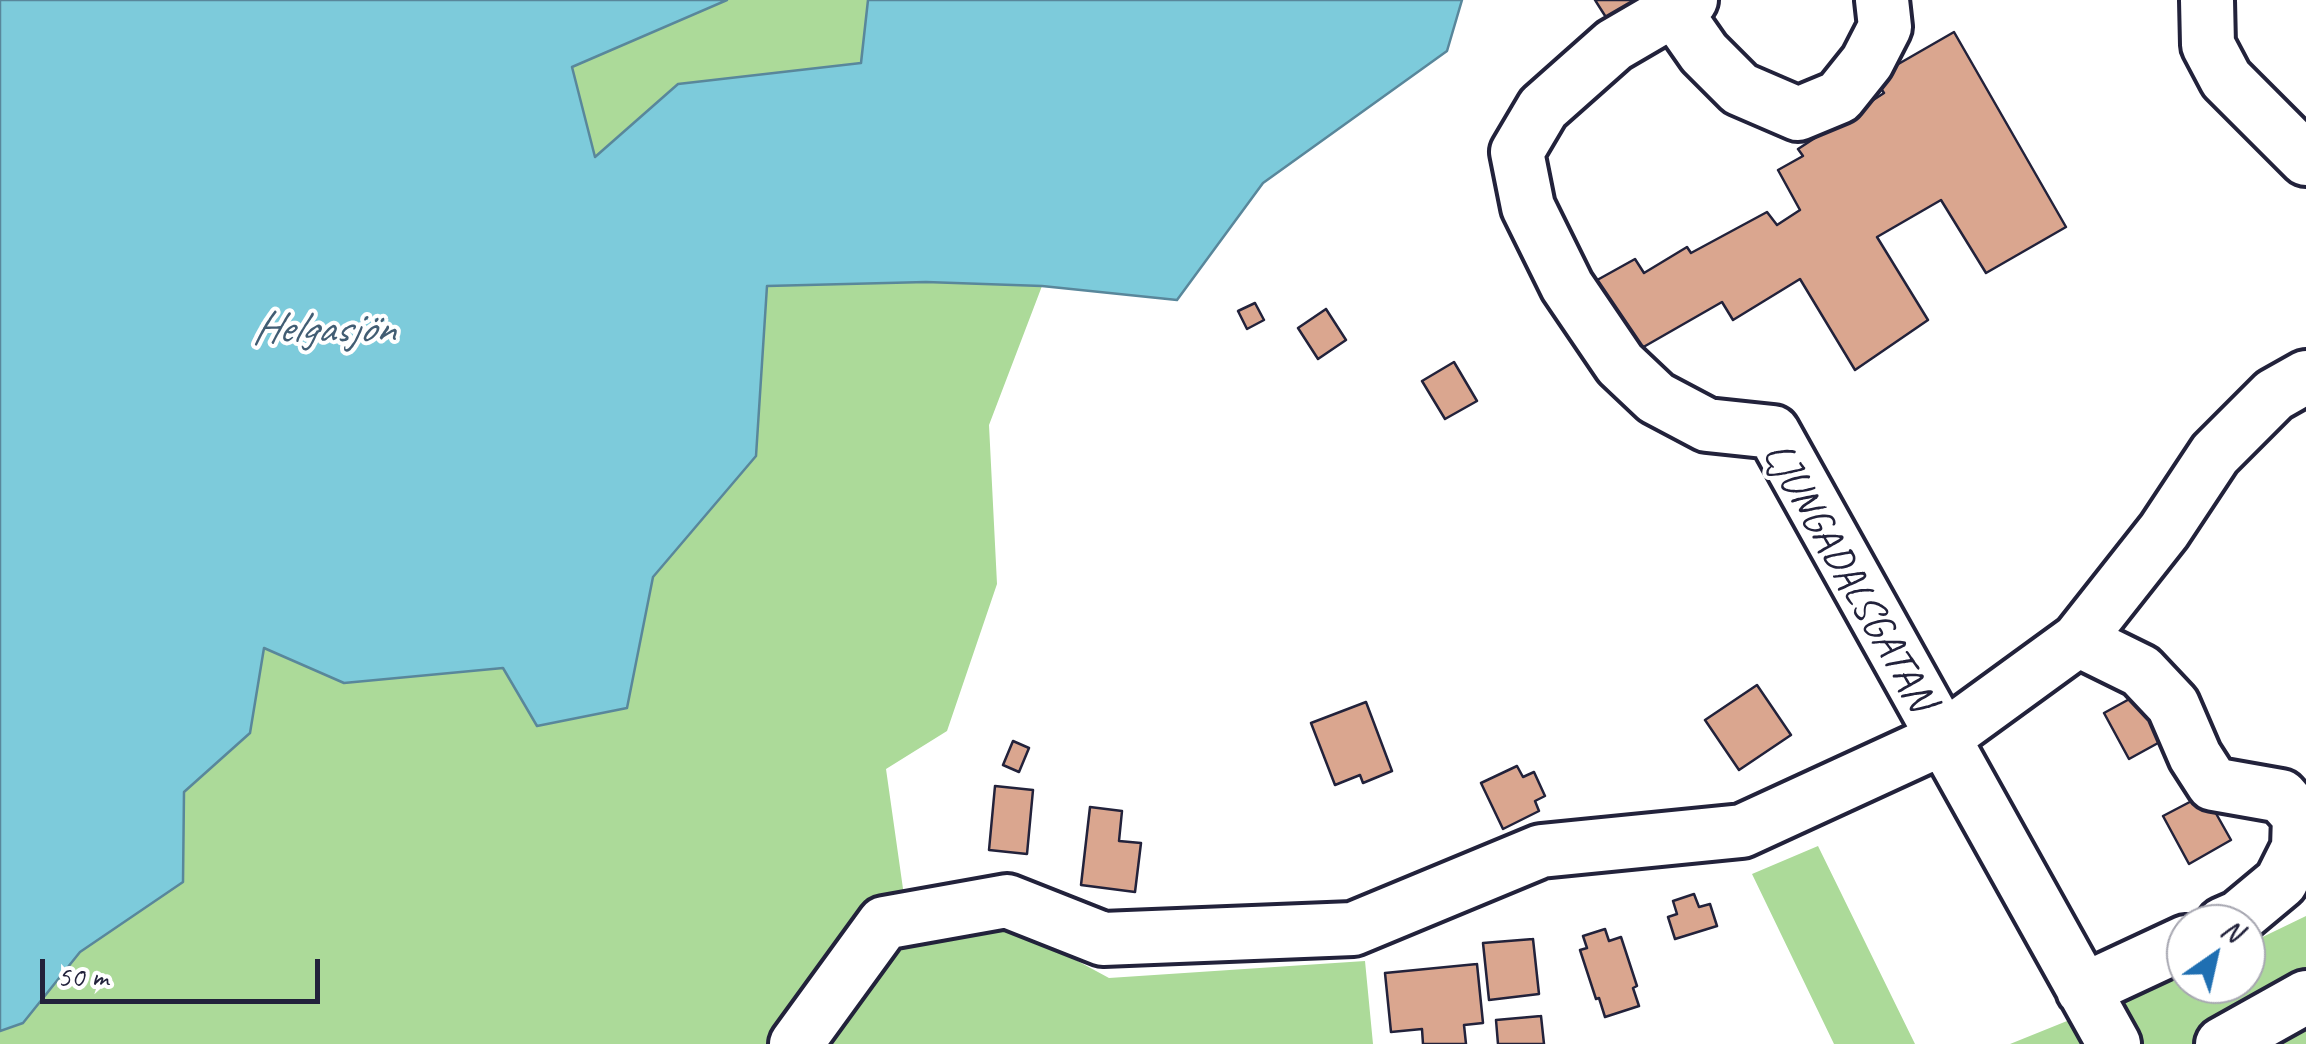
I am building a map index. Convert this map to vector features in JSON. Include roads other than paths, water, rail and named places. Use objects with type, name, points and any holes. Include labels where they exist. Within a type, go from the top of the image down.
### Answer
[{"type":"street","name":"LJUNGADALSGATAN","points":[[1882,0],[1885,26],[1867,62],[1839,97],[1798,114],[1740,89],[1704,52],[1683,5],[1614,45],[1543,108],[1517,152],[1528,207],[1567,286],[1620,364],[1656,398],[1707,425],[1774,432],[2114,1044]]},
{"type":"street","points":[[2207,0],[2208,44],[2226,78],[2306,159]]},
{"type":"street","name":"LJUNGADALSGATAN","points":[[1942,739],[2078,640],[2164,531],[2216,454],[2274,395],[2306,377]]},
{"type":"street","points":[[2078,640],[2140,671],[2173,705],[2195,756],[2213,784],[2281,796],[2299,816],[2298,848],[2281,882],[2254,904]]},
{"type":"street","points":[[796,1044],[884,923],[1007,901],[1103,940],[1353,929],[1541,851],[1742,831],[1942,739]]},
{"type":"street","points":[[2083,990],[2166,951]]},
{"type":"street","points":[[2222,1044],[2306,997]]},
{"type":"water","name":"Helgasjön","points":[[0,0],[727,0],[572,67],[595,157],[678,84],[861,63],[868,0],[1462,0],[1447,51],[1263,183],[1177,300],[1042,286],[926,282],[767,286],[756,456],[653,577],[627,708],[537,726],[503,668],[344,683],[264,648],[250,733],[184,792],[183,882],[80,952],[23,1023],[0,1031]]}]
